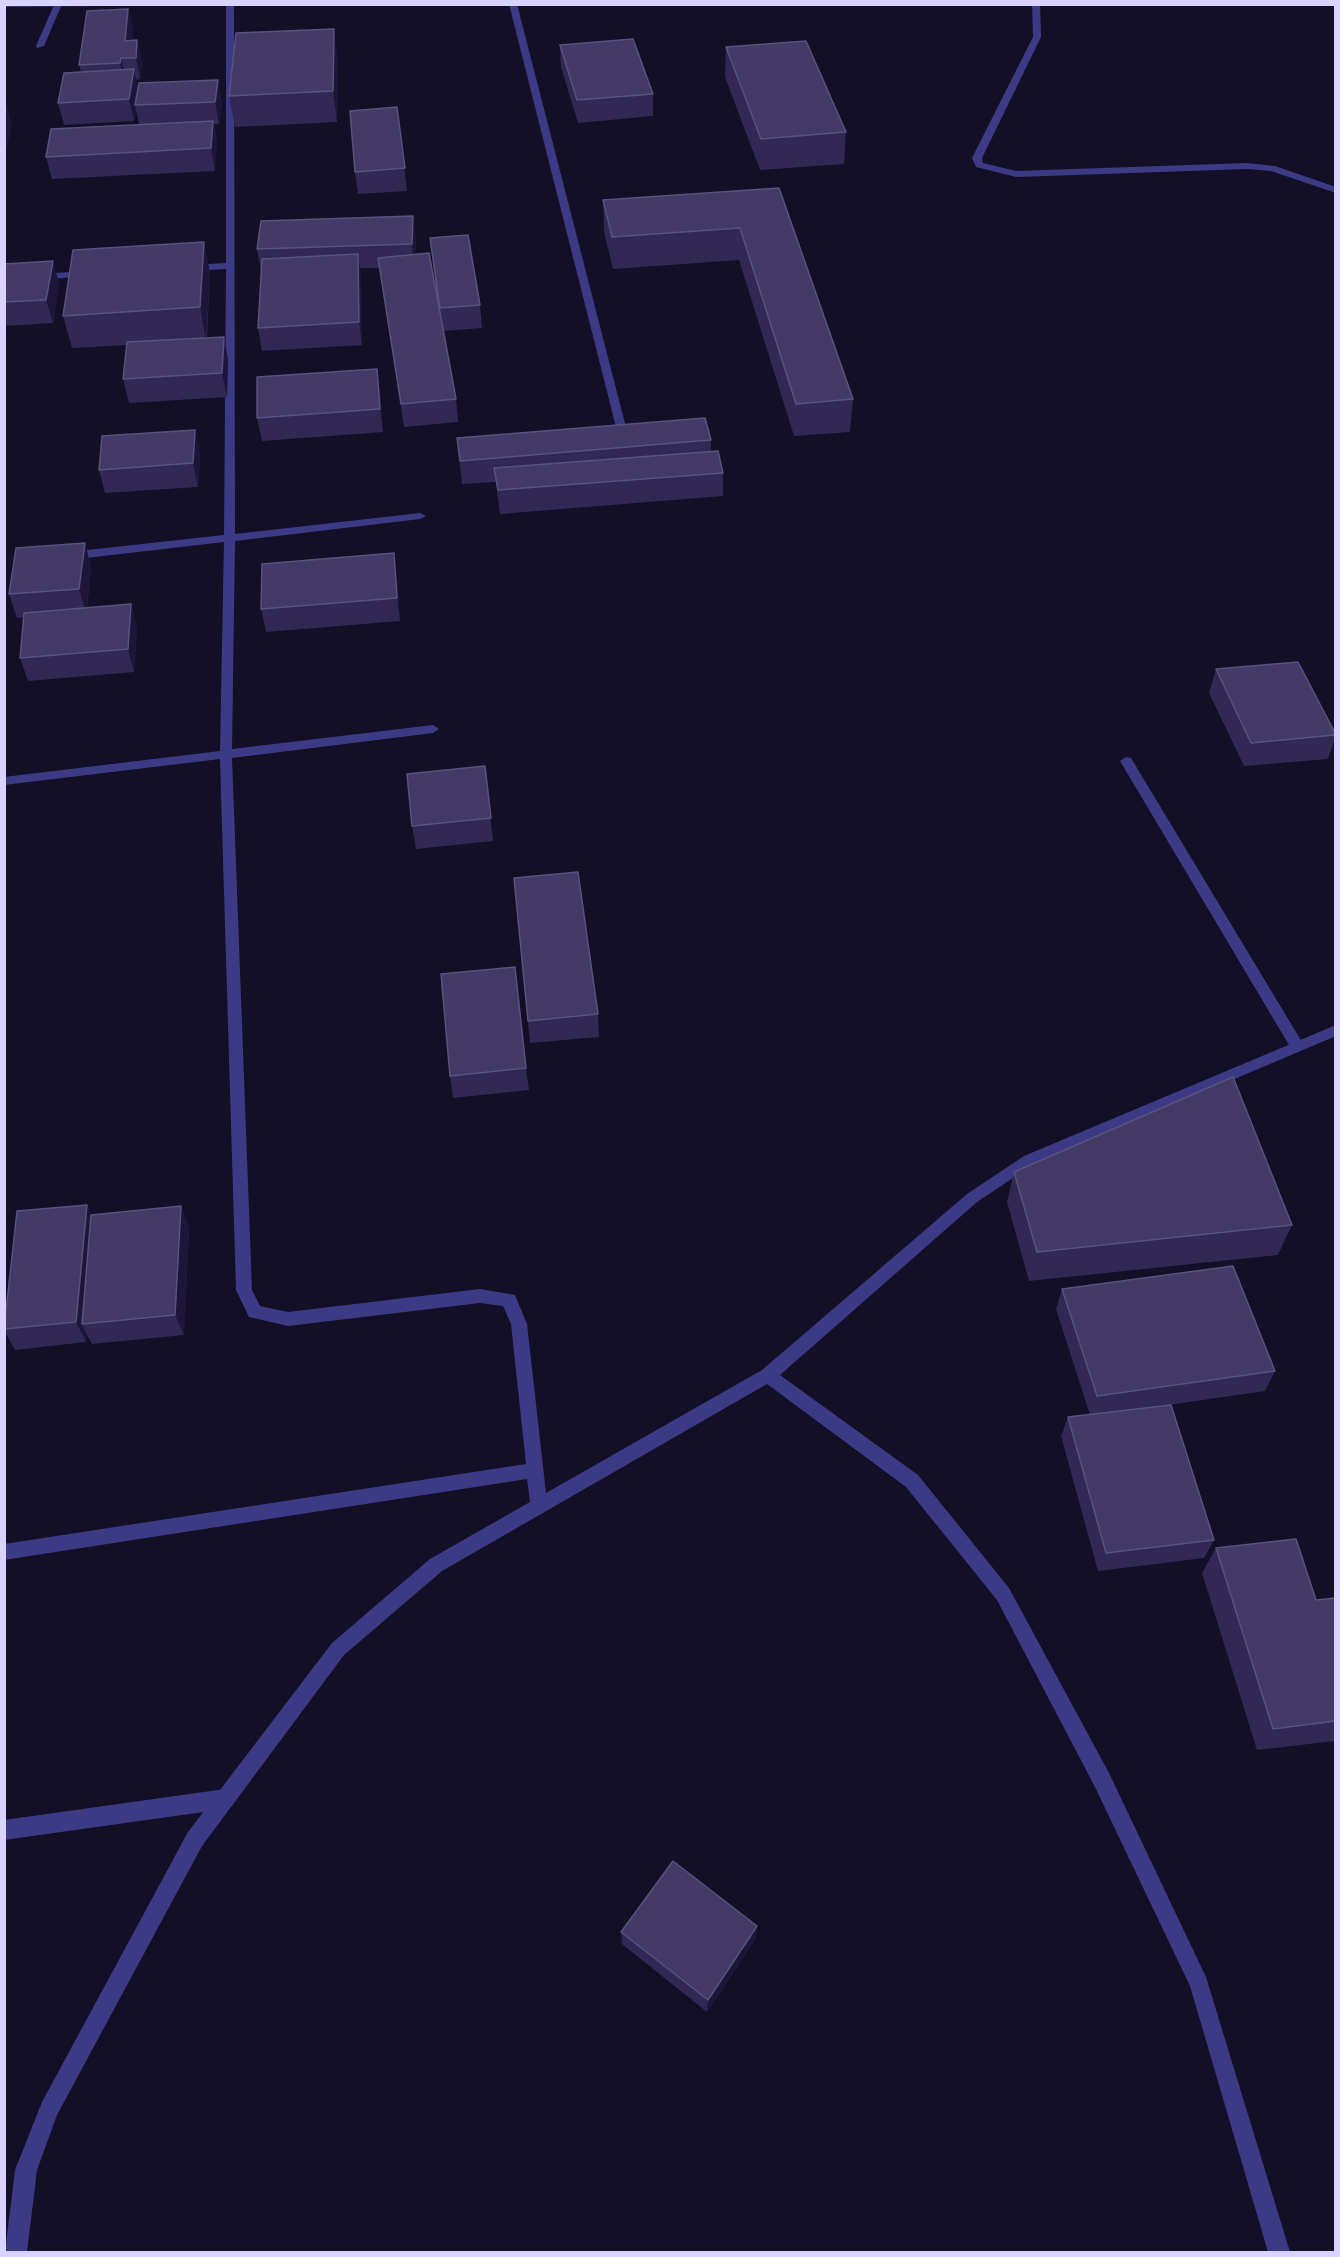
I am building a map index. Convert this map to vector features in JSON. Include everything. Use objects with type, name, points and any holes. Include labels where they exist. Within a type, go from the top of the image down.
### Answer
[{"type":"street","points":[[40,46],[58,4]]},
{"type":"street","points":[[4,5],[107,4]]},
{"type":"street","points":[[230,4],[230,536],[226,755],[244,1290],[255,1312],[288,1319],[480,1296],[509,1300],[519,1324],[539,1507]]},
{"type":"street","points":[[513,4],[624,439]]},
{"type":"street","points":[[1035,4],[1037,38],[977,158],[979,165],[1016,174],[1260,166],[1335,190]]},
{"type":"street","points":[[184,268],[231,266]]},
{"type":"street","points":[[4,279],[101,273]]},
{"type":"street","points":[[58,557],[420,516]]},
{"type":"street","points":[[4,782],[433,729]]},
{"type":"street","points":[[1126,761],[1297,1046]]},
{"type":"street","points":[[16,2253],[26,2170],[49,2109],[195,1839],[338,1649],[436,1565],[768,1375],[972,1198],[1029,1160],[1335,1030]]},
{"type":"street","points":[[768,1375],[912,1481],[1002,1594],[1102,1780],[1199,1984],[1279,2253]]},
{"type":"street","points":[[4,1552],[535,1470]]},
{"type":"street","points":[[4,1830],[225,1799]]},
{"type":"building","points":[[128,9],[125,41],[137,40],[136,58],[121,58],[120,63],[79,65],[87,11]]},
{"type":"building","points":[[334,29],[333,91],[229,96],[236,33]]},
{"type":"building","points":[[633,39],[653,94],[577,100],[560,45]]},
{"type":"building","points":[[806,41],[846,132],[761,139],[726,47]]},
{"type":"building","points":[[134,69],[129,99],[58,103],[64,73]]},
{"type":"building","points":[[218,80],[215,102],[135,105],[139,83]]},
{"type":"building","points":[[397,107],[405,168],[355,172],[350,111]]},
{"type":"building","points":[[213,121],[211,148],[46,157],[51,129]]},
{"type":"building","points":[[779,188],[853,399],[796,404],[740,228],[612,237],[603,200]]},
{"type":"building","points":[[413,216],[412,244],[257,249],[261,221]]},
{"type":"building","points":[[468,235],[480,305],[440,308],[430,238]]},
{"type":"building","points":[[204,242],[200,307],[63,316],[73,250]]},
{"type":"building","points":[[429,253],[456,399],[401,404],[378,258]]},
{"type":"building","points":[[358,254],[359,322],[258,328],[262,259]]},
{"type":"building","points":[[53,261],[46,300],[4,302],[4,264]]},
{"type":"building","points":[[224,337],[222,373],[123,379],[127,342]]},
{"type":"building","points":[[377,369],[380,409],[257,418],[257,377]]},
{"type":"building","points":[[705,418],[711,440],[460,461],[457,438]]},
{"type":"building","points":[[195,430],[193,463],[99,470],[102,436]]},
{"type":"building","points":[[718,451],[723,473],[498,490],[494,468]]},
{"type":"building","points":[[85,543],[79,589],[9,594],[16,548]]},
{"type":"building","points":[[394,553],[397,598],[261,609],[262,564]]},
{"type":"building","points":[[131,604],[128,649],[20,658],[24,613]]},
{"type":"building","points":[[1298,662],[1335,735],[1251,743],[1216,669]]},
{"type":"building","points":[[485,766],[491,818],[412,826],[407,774]]},
{"type":"building","points":[[578,872],[598,1014],[528,1021],[514,878]]},
{"type":"building","points":[[515,967],[526,1068],[450,1076],[441,974]]},
{"type":"building","points":[[1233,1077],[1292,1225],[1037,1252],[1014,1172]]},
{"type":"building","points":[[87,1205],[76,1322],[4,1329],[17,1211]]},
{"type":"building","points":[[181,1206],[175,1315],[82,1324],[91,1215]]},
{"type":"building","points":[[1233,1266],[1275,1371],[1097,1396],[1062,1289]]},
{"type":"building","points":[[1171,1405],[1214,1540],[1106,1553],[1068,1417]]},
{"type":"building","points":[[1296,1539],[1316,1600],[1335,1598],[1335,1721],[1273,1729],[1216,1548]]},
{"type":"building","points":[[673,1861],[757,1926],[708,2000],[621,1932]]}]
